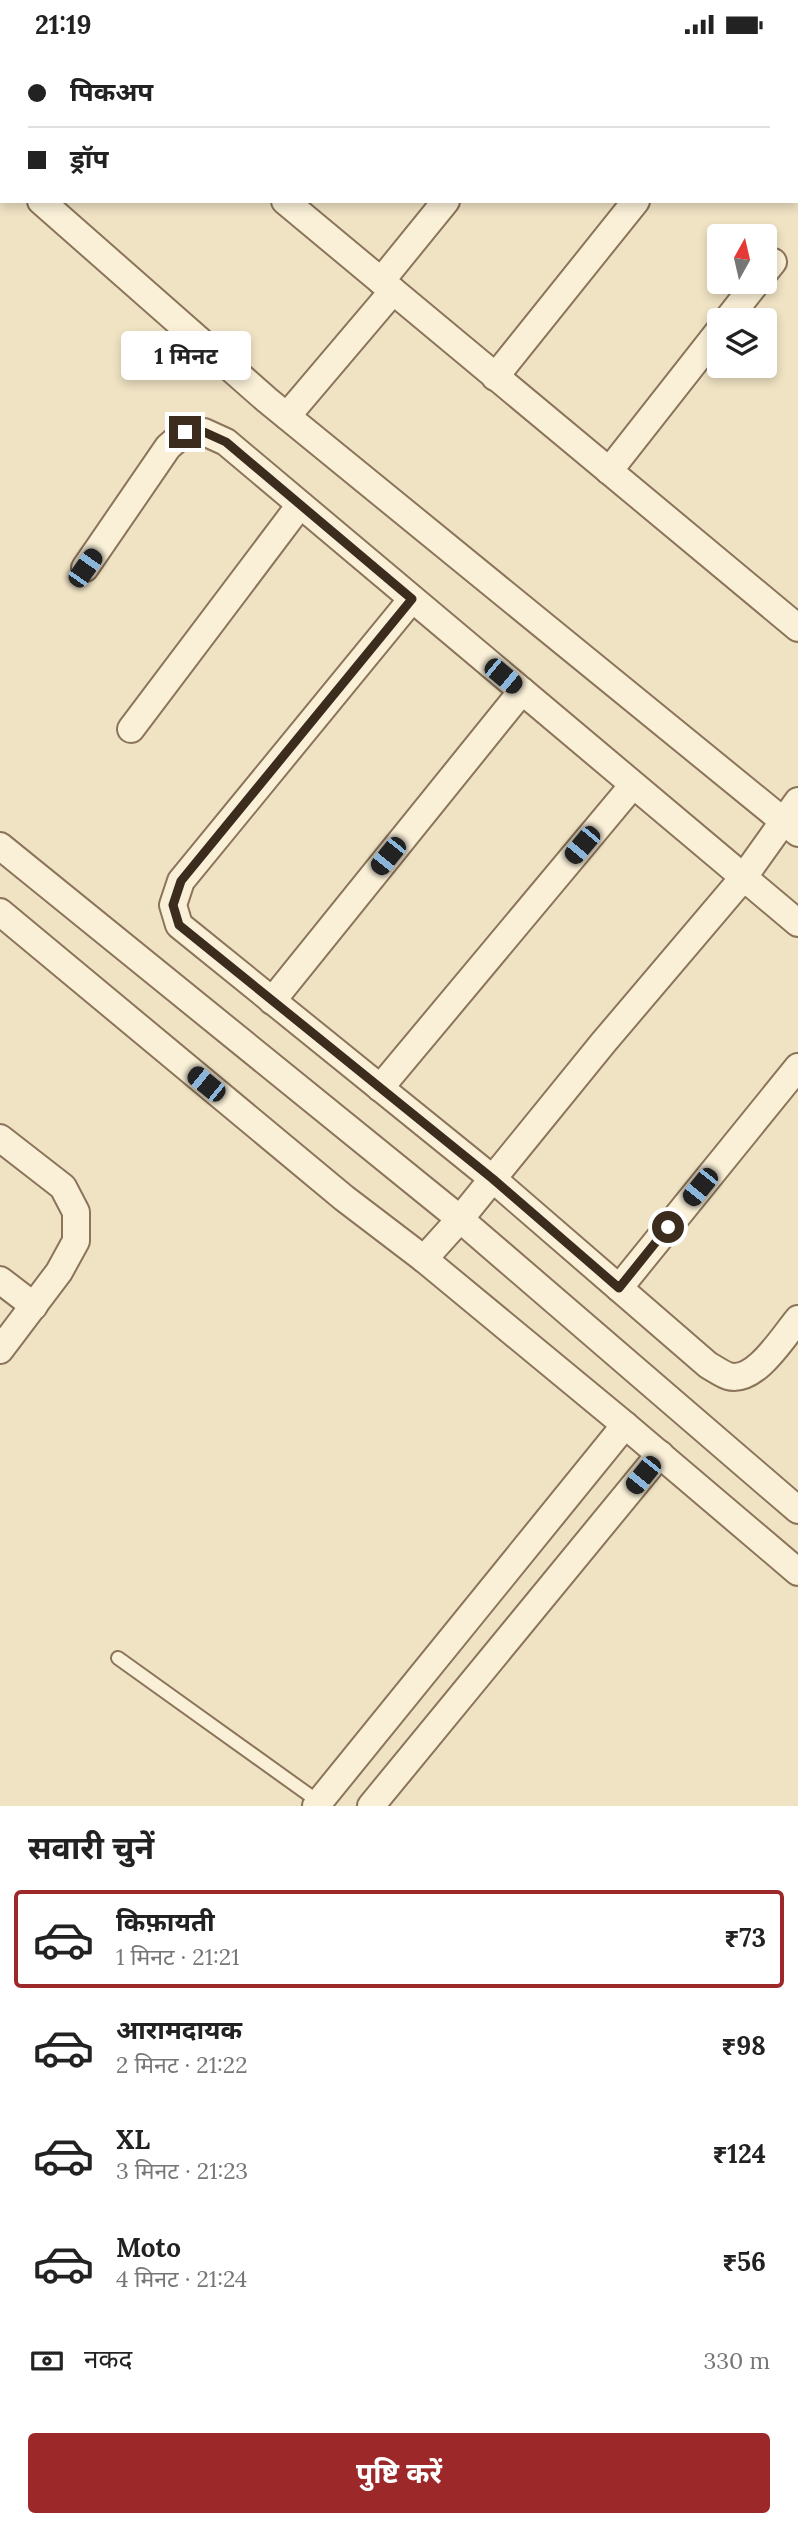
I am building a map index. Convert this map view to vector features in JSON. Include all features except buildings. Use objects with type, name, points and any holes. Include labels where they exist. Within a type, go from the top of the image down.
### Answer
[{"type":"street","points":[[43,203],[287,416],[793,818],[424,1259]]},
{"type":"street","points":[[287,203],[798,628]]},
{"type":"street","points":[[287,416],[387,286],[445,203]]},
{"type":"street","points":[[495,377],[634,203]]},
{"type":"street","points":[[736,308],[748,294]]},
{"type":"street","points":[[609,471],[707,346]]},
{"type":"street","points":[[85,568],[168,447],[185,432],[204,432],[226,442],[798,923]]},
{"type":"street","points":[[131,729],[300,505]]},
{"type":"street","points":[[412,599],[181,881],[173,905],[179,925],[493,1179],[708,1366],[730,1377],[747,1376],[765,1360],[798,1319]]},
{"type":"street","points":[[272,1000],[522,691]]},
{"type":"street","points":[[380,1087],[633,785]]},
{"type":"street","points":[[0,846],[460,1219],[798,1510]]},
{"type":"street","points":[[0,912],[334,1189],[424,1259],[625,1425],[798,1572]]},
{"type":"street","points":[[619,1288],[798,1067]]},
{"type":"street","points":[[0,1138],[63,1187],[76,1212],[76,1241],[59,1272],[0,1350]]},
{"type":"street","points":[[0,1280],[34,1306]]},
{"type":"street","points":[[317,1804],[625,1425]]},
{"type":"street","points":[[371,1806],[660,1454]]},
{"type":"lane","points":[[118,1658],[317,1804]]},
{"type":"route","points":[[185,432],[204,432],[226,442],[412,599],[181,881],[173,905],[179,925],[493,1179],[619,1288],[668,1227]]}]
